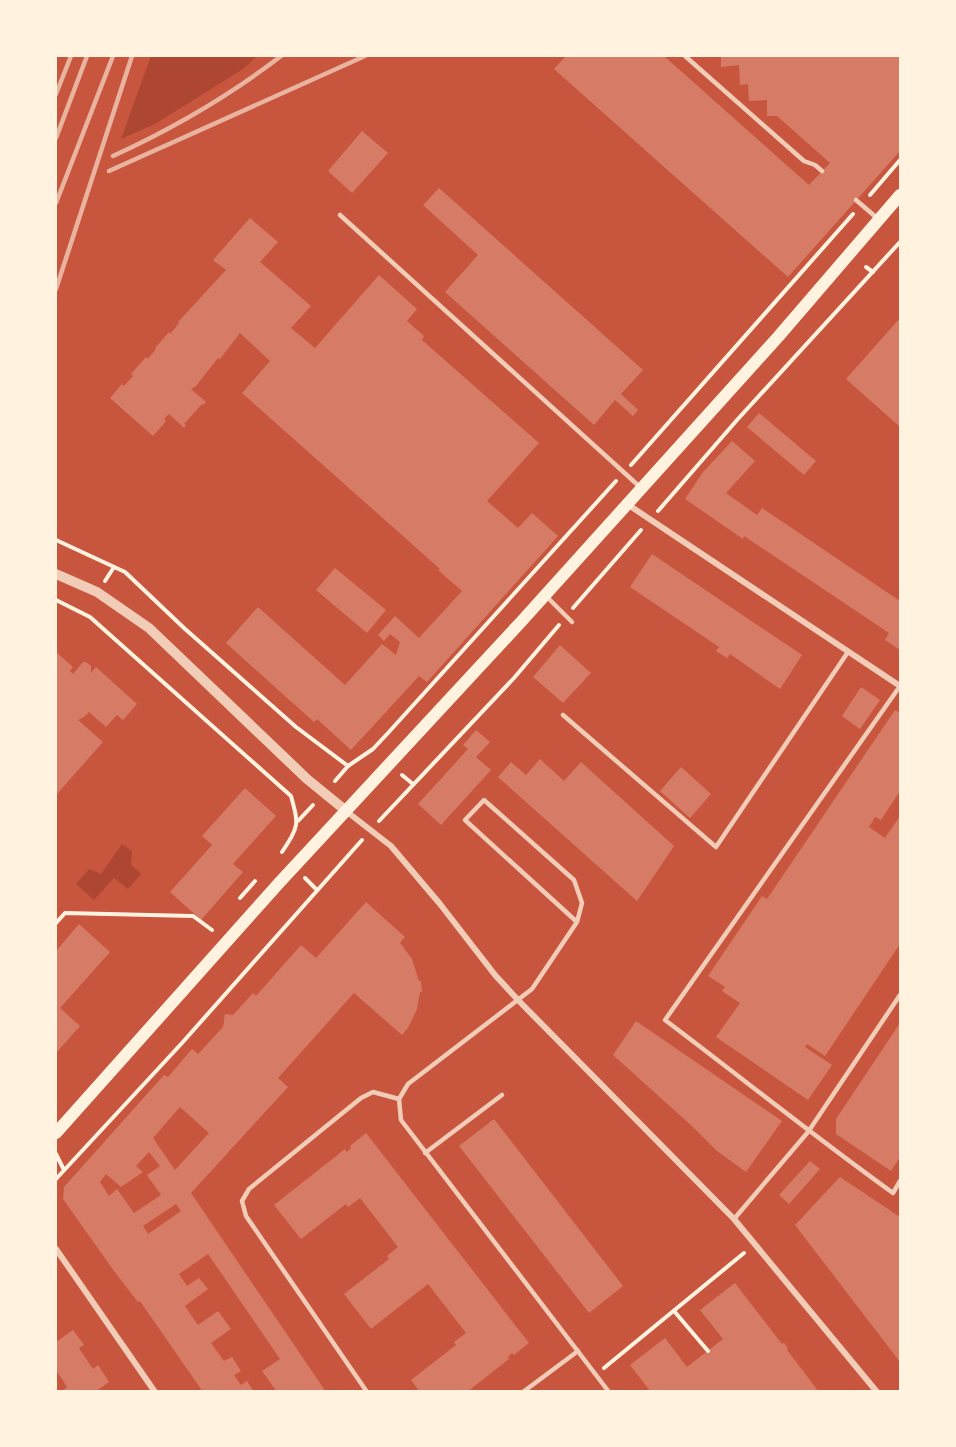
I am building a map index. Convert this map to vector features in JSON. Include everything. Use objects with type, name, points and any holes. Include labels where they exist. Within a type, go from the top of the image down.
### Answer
[{"type":"main road","points":[[56,1133],[345,810],[545,595],[784,331],[900,195]]},
{"type":"street","points":[[626,504],[900,686]]},
{"type":"street","points":[[56,574],[97,592],[149,628],[307,779],[391,846],[495,975],[734,1219],[877,1392]]},
{"type":"street","points":[[56,1249],[155,1392]]},
{"type":"lane","points":[[685,56],[804,161],[815,165],[822,171]]},
{"type":"lane","points":[[856,200],[879,220]]},
{"type":"lane","points":[[340,215],[641,487]]},
{"type":"lane","points":[[545,595],[572,622]]},
{"type":"lane","points":[[563,715],[716,847],[848,652]]},
{"type":"lane","points":[[900,686],[665,1020],[789,1114],[808,1132],[893,1193],[900,1181]]},
{"type":"lane","points":[[577,922],[465,820],[484,800],[574,880],[582,903],[577,922],[532,989],[408,1084],[399,1099],[401,1120],[609,1392]]},
{"type":"lane","points":[[734,1219],[808,1132],[900,995]]},
{"type":"lane","points":[[367,1392],[246,1216],[242,1201],[249,1189],[361,1098],[373,1092],[399,1099]]},
{"type":"lane","points":[[425,1153],[502,1095]]},
{"type":"lane","points":[[523,1392],[578,1352]]},
{"type":"path","points":[[56,540],[125,572],[184,628],[296,727],[348,766],[373,748],[388,733],[707,381],[900,160]]},
{"type":"path","points":[[866,267],[873,272]]},
{"type":"path","points":[[840,296],[846,302]]},
{"type":"path","points":[[56,600],[90,617],[291,796],[298,821],[292,838],[280,855]]},
{"type":"path","points":[[56,1179],[182,1043],[317,890]]},
{"type":"path","points":[[56,923],[65,914],[193,916],[212,930]]},
{"type":"path","points":[[56,1154],[64,1170]]},
{"type":"path","points":[[597,1375],[755,1244]]},
{"type":"path","points":[[674,1311],[708,1351]]},
{"type":"shaded area","points":[[151,56],[257,56],[243,69],[155,124],[121,139]]},
{"type":"shaded area","points":[[122,844],[132,851],[131,865],[141,874],[128,889],[114,878],[94,900],[76,884],[89,869],[101,874]]},
{"type":"building","points":[[566,56],[664,56],[809,185],[830,163],[777,116],[767,116],[767,100],[749,101],[748,84],[740,85],[739,65],[721,67],[721,56],[900,56],[900,151],[788,277],[554,69]]},
{"type":"building","points":[[362,131],[388,153],[352,193],[328,171]]},
{"type":"building","points":[[439,188],[643,370],[621,394],[638,410],[633,416],[615,400],[594,425],[445,292],[478,255],[423,205]]},
{"type":"building","points":[[250,218],[278,242],[260,262],[311,306],[291,328],[315,348],[379,275],[417,309],[407,321],[424,336],[422,340],[539,443],[487,501],[518,528],[532,513],[558,536],[427,682],[419,676],[351,750],[317,719],[314,722],[226,643],[258,607],[345,685],[382,644],[396,655],[400,642],[390,634],[384,641],[378,635],[395,616],[419,638],[462,591],[242,393],[270,361],[240,333],[220,359],[218,358],[196,386],[191,389],[206,402],[184,424],[186,425],[184,428],[169,414],[153,436],[110,398],[122,384],[124,386],[133,376],[131,374],[146,357],[148,359],[169,332],[170,334],[178,322],[226,270],[213,260]]},
{"type":"building","points":[[900,318],[900,427],[846,379]]},
{"type":"building","points":[[759,413],[816,461],[804,475],[747,427]]},
{"type":"building","points":[[732,441],[755,461],[726,493],[757,515],[762,508],[900,601],[900,650],[885,640],[889,633],[685,499],[703,472]]},
{"type":"building","points":[[652,554],[802,655],[780,689],[730,654],[727,658],[716,651],[719,647],[630,587]]},
{"type":"building","points":[[335,568],[386,610],[367,633],[316,590]]},
{"type":"building","points":[[560,645],[591,673],[563,703],[533,677]]},
{"type":"building","points":[[56,652],[73,667],[70,671],[73,674],[83,662],[86,662],[91,666],[91,673],[96,667],[137,704],[123,720],[117,715],[106,727],[89,712],[78,720],[103,742],[56,795]]},
{"type":"building","points":[[861,687],[880,700],[860,729],[842,716]]},
{"type":"building","points":[[895,710],[900,713],[900,791],[881,820],[875,817],[869,827],[885,838],[900,816],[900,944],[825,1056],[807,1044],[805,1047],[832,1065],[808,1100],[716,1037],[740,1003],[722,991],[725,987],[708,976],[762,896],[767,899]]},
{"type":"building","points":[[476,730],[490,742],[476,757],[491,770],[441,825],[418,804],[468,749],[463,745]]},
{"type":"building","points":[[540,759],[564,781],[581,762],[674,846],[637,901],[498,777],[511,762],[526,775]]},
{"type":"building","points":[[681,767],[711,794],[690,818],[660,791]]},
{"type":"building","points":[[245,788],[276,816],[233,864],[243,872],[201,920],[170,892],[212,845],[202,836]]},
{"type":"building","points":[[366,902],[405,937],[400,943],[412,959],[419,981],[421,981],[422,992],[420,992],[417,1009],[408,1028],[402,1035],[354,993],[278,1078],[288,1087],[191,1193],[326,1392],[277,1392],[262,1371],[280,1359],[208,1254],[179,1274],[187,1286],[199,1278],[208,1289],[185,1306],[198,1325],[218,1311],[231,1329],[211,1343],[224,1361],[232,1357],[241,1371],[234,1375],[241,1385],[247,1381],[254,1392],[203,1392],[140,1301],[138,1302],[114,1271],[63,1199],[64,1187],[164,1075],[168,1077],[192,1049],[198,1054],[223,1027],[225,1014],[233,1015],[253,993],[256,996],[301,945],[316,958]],"holes":[[[180,1107],[209,1133],[175,1170],[153,1138]],[[149,1152],[160,1166],[147,1175],[161,1195],[134,1213],[117,1189],[109,1196],[100,1182],[106,1174],[121,1187],[143,1172],[136,1166]],[[176,1204],[181,1211],[148,1234],[143,1226]]]},
{"type":"building","points":[[79,924],[110,952],[60,1008],[80,1026],[56,1053],[56,951]]},
{"type":"building","points":[[636,1021],[782,1121],[746,1172],[717,1151],[613,1055]]},
{"type":"building","points":[[900,1023],[900,1157],[891,1171],[836,1134],[836,1119]]},
{"type":"building","points":[[494,1119],[623,1286],[589,1313],[459,1146]]},
{"type":"building","points":[[366,1133],[529,1343],[514,1355],[512,1353],[509,1359],[467,1392],[420,1392],[411,1380],[456,1345],[454,1342],[466,1333],[428,1284],[371,1329],[344,1294],[389,1259],[387,1256],[398,1247],[360,1198],[348,1207],[346,1204],[301,1239],[274,1205],[345,1149],[347,1152],[350,1146]]},
{"type":"building","points":[[810,1161],[820,1169],[789,1204],[779,1195]]},
{"type":"building","points":[[840,1177],[900,1217],[900,1362],[795,1225]]},
{"type":"building","points":[[735,1283],[782,1344],[784,1343],[788,1348],[787,1350],[819,1392],[651,1392],[630,1365],[665,1338],[687,1367],[723,1339],[700,1310]]},
{"type":"building","points":[[73,1330],[84,1345],[79,1348],[93,1369],[98,1365],[109,1382],[95,1392],[61,1392],[67,1387],[56,1370],[56,1342]]},
{"type":"railway","points":[[56,94],[71,56]]},
{"type":"railway","points":[[56,138],[87,56]]},
{"type":"railway","points":[[56,203],[113,56]]},
{"type":"railway","points":[[56,289],[132,56]]},
{"type":"railway","points":[[113,156],[200,110],[241,85],[281,56]]},
{"type":"railway","points":[[109,171],[365,56]]}]
